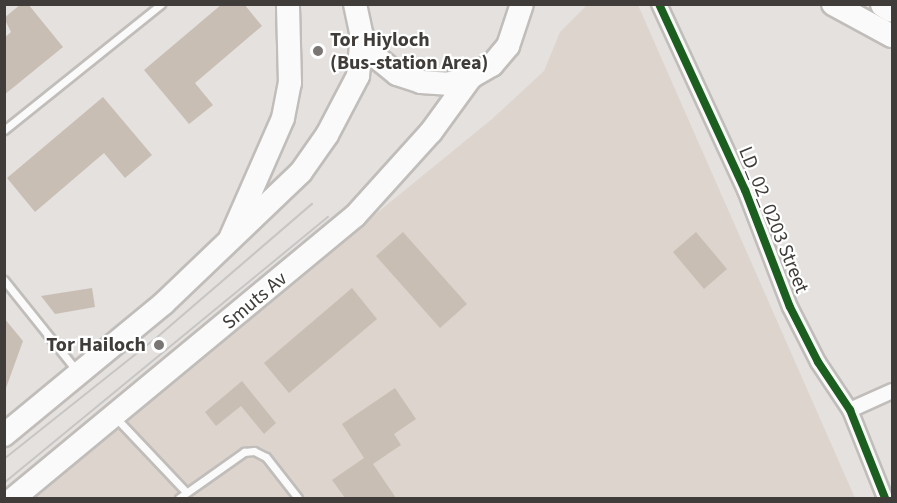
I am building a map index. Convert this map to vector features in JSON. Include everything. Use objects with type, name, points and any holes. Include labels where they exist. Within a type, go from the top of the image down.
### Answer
[{"type":"highway","points":[[884,4],[892,9]]},
{"type":"main road","points":[[227,245],[283,118],[290,83],[288,4]]},
{"type":"main road","points":[[4,435],[79,374],[266,211],[323,143],[358,75],[362,36],[355,4]]},
{"type":"main road","points":[[362,36],[376,57],[396,74],[429,83],[471,77],[492,64],[508,46],[522,4]]},
{"type":"main road","points":[[833,4],[892,36]]},
{"type":"main road","name":"Smuts Av","points":[[14,498],[115,417],[355,216],[431,132],[471,77]]},
{"type":"street","name":"LD_02_0203 Street","points":[[659,4],[745,190],[790,307],[818,362],[850,410],[885,498]]},
{"type":"street","points":[[850,410],[892,391]]},
{"type":"lane","points":[[4,130],[161,4]]},
{"type":"lane","points":[[4,280],[79,374]]},
{"type":"lane","points":[[115,417],[186,492]]},
{"type":"lane","points":[[179,498],[244,452],[255,451],[266,457],[298,498]]},
{"type":"shaded area","points":[[588,4],[638,5],[855,498],[28,498],[492,119],[544,71],[560,32]]},
{"type":"building","points":[[21,4],[28,4],[63,47],[4,95],[4,38],[11,32],[4,18]]},
{"type":"building","points":[[222,4],[244,4],[262,26],[195,83],[213,105],[189,124],[144,70]]},
{"type":"building","points":[[103,97],[152,155],[125,178],[104,153],[35,212],[7,178]]},
{"type":"building","points":[[403,232],[467,304],[440,328],[376,256]]},
{"type":"building","points":[[696,232],[727,269],[704,289],[673,252]]},
{"type":"building","points":[[92,288],[95,307],[55,314],[41,296]]},
{"type":"building","points":[[352,288],[377,319],[289,393],[264,363]]},
{"type":"building","points":[[4,318],[23,341],[6,388],[4,388]]},
{"type":"building","points":[[242,381],[276,423],[264,434],[241,406],[216,426],[205,412]]},
{"type":"building","points":[[395,388],[416,419],[394,434],[401,445],[373,464],[396,498],[345,498],[332,480],[364,458],[342,424]]},
{"type":"tram line","points":[[4,459],[155,339],[312,204]]},
{"type":"tram line","points":[[4,483],[328,217]]},
{"type":"cycle path","points":[[659,4],[745,190],[790,307],[818,362],[850,410],[885,498]]},
{"type":"place","name":"Tor Hiyloch (Bus-station Area)","points":[[318,51]]},
{"type":"place","name":"Tor Hailoch","points":[[159,345]]}]
